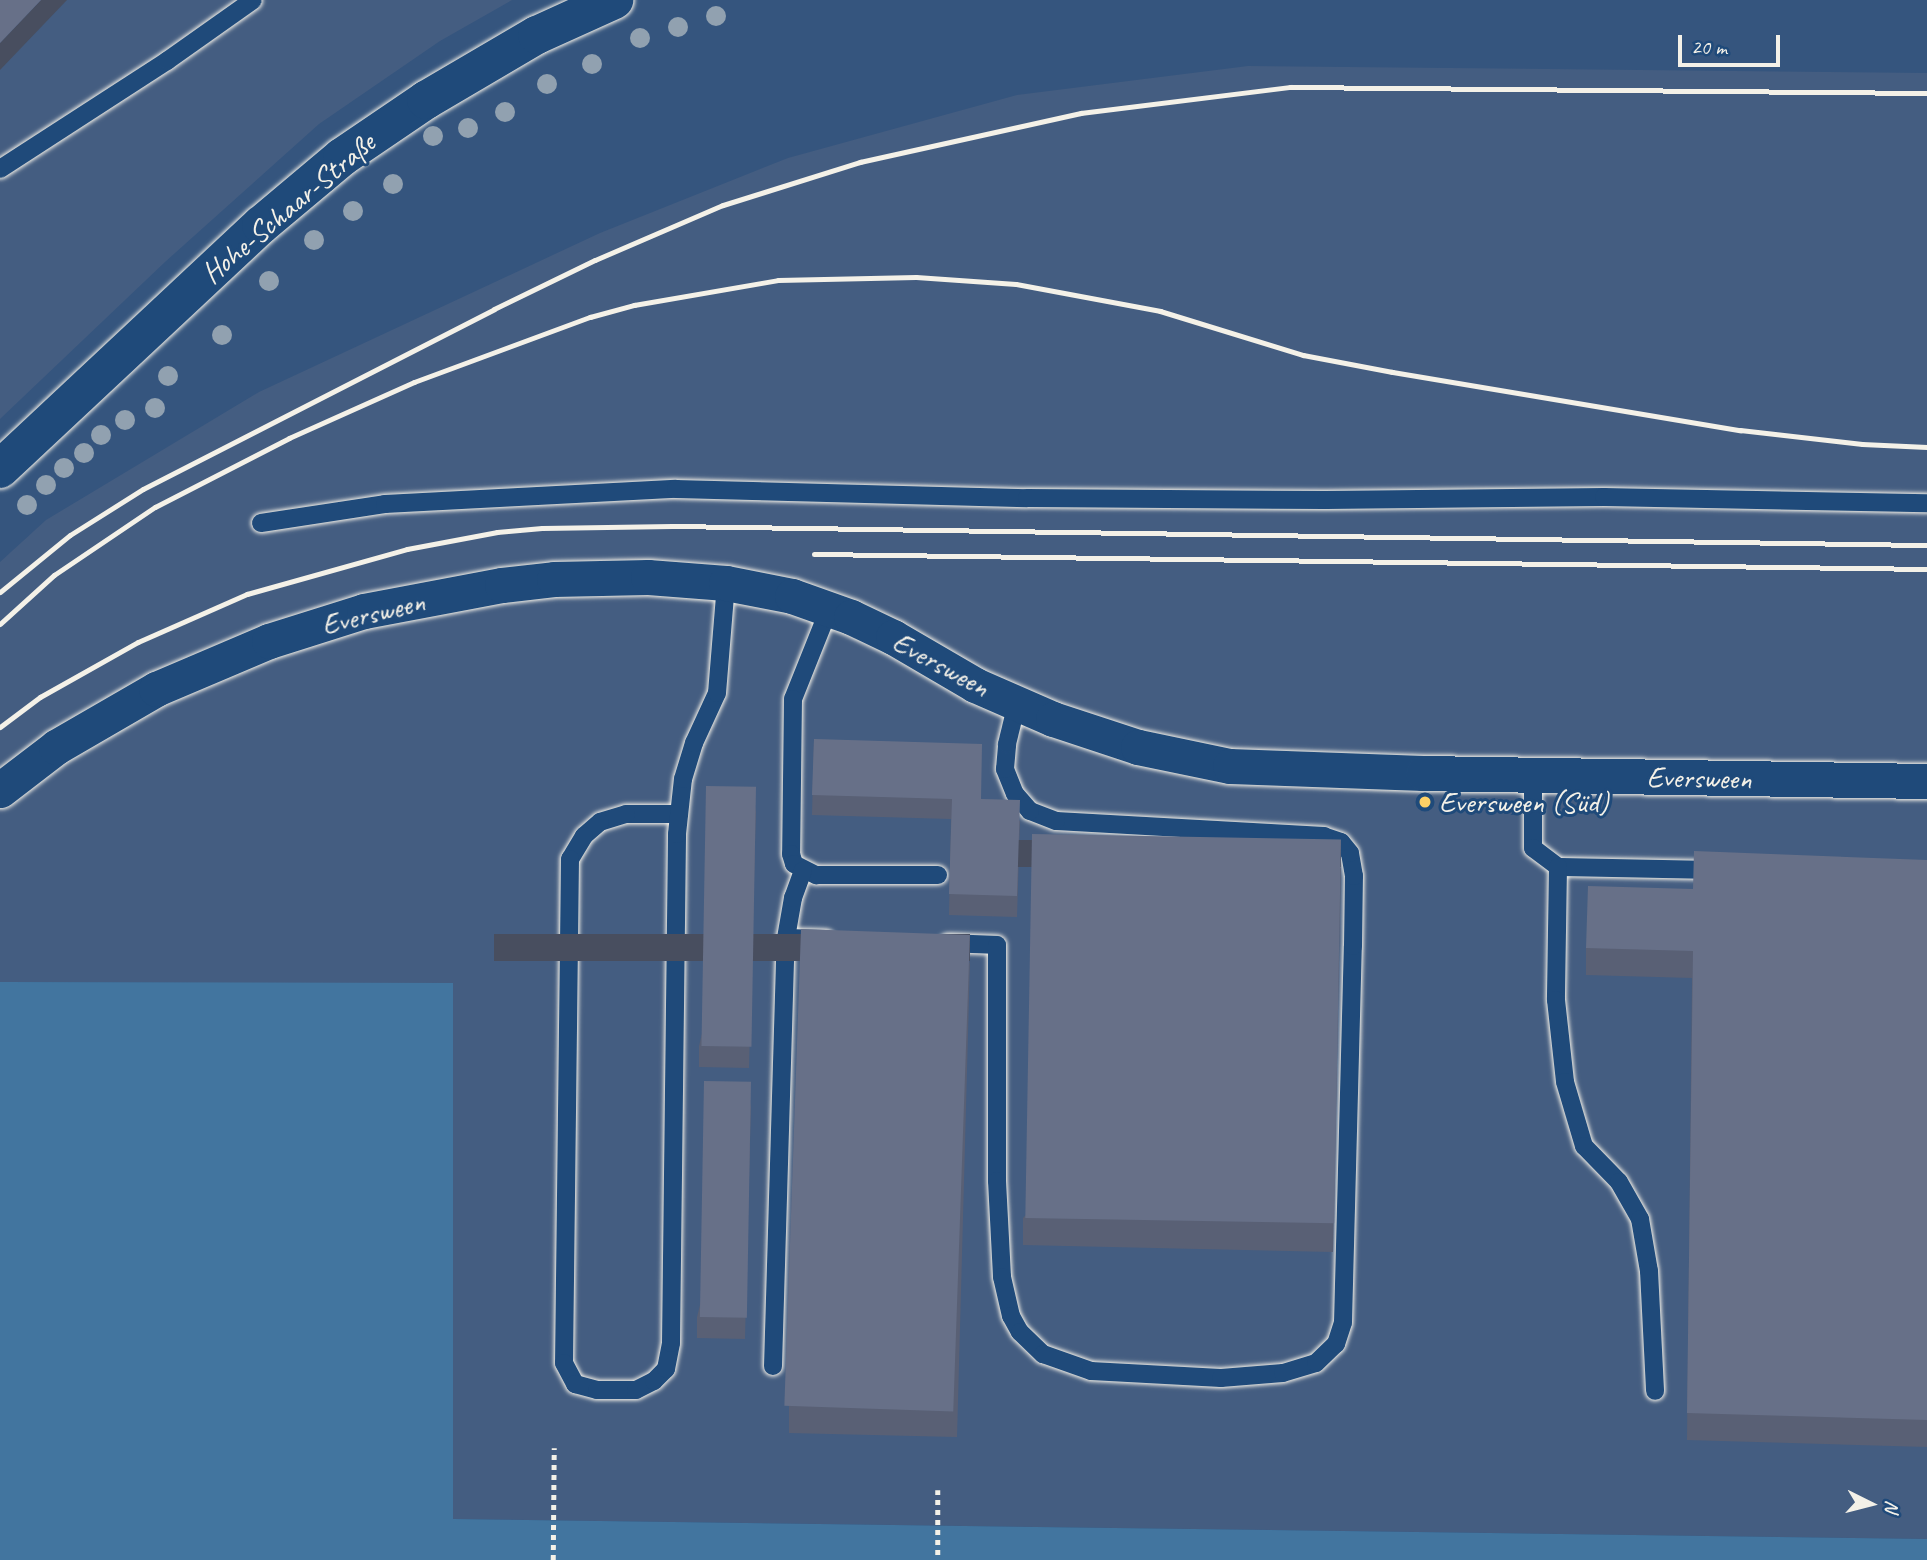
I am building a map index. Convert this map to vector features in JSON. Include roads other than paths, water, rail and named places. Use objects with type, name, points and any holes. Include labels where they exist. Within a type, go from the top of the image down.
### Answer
[{"type":"main road","name":"Hohe-Schaar-Straße","points":[[0,469],[261,225],[331,165],[426,100],[537,35],[614,0]]},
{"type":"street","name":"Eversween","points":[[0,790],[56,747],[156,689],[270,641],[364,611],[502,585],[554,579],[648,577],[726,583],[792,596],[893,636],[975,685],[1053,719],[1138,747],[1230,765],[1533,775],[1927,781]]},
{"type":"lane","points":[[0,169],[167,61],[251,1]]},
{"type":"lane","points":[[261,523],[385,504],[676,489],[1027,498],[1326,500],[1604,497],[1927,503]]},
{"type":"lane","points":[[679,814],[626,814],[600,822],[583,836],[570,859],[564,1363],[575,1384],[597,1390],[636,1390],[654,1381],[666,1369],[671,1343],[679,814],[683,779],[694,743],[717,693],[726,583]]},
{"type":"lane","points":[[829,609],[793,699],[791,854],[794,864],[803,871],[816,875],[939,875]]},
{"type":"lane","points":[[931,943],[997,945],[997,1181],[1001,1263],[1011,1316],[1020,1332],[1043,1354],[1091,1371],[1222,1378],[1283,1373],[1316,1363],[1336,1344],[1343,1322],[1344,1294],[1354,876],[1350,853],[1340,842],[1324,836],[1056,821],[1030,811],[1015,794],[1005,769],[1007,744],[1017,703]]},
{"type":"lane","points":[[1533,775],[1533,848],[1558,867],[1735,871]]},
{"type":"lane","points":[[1558,867],[1556,1000],[1565,1082],[1584,1146],[1619,1182],[1640,1219],[1649,1271],[1655,1391]]},
{"type":"lane","points":[[773,1366],[786,938],[793,898],[803,871]]},
{"type":"lane","points":[[786,938],[839,940]]},
{"type":"railway","points":[[0,592],[70,535],[143,489],[494,309],[595,260],[723,205],[860,162],[1081,113],[1290,87],[1927,93]]},
{"type":"railway","points":[[0,624],[54,575],[155,507],[289,438],[414,382],[590,317],[634,305],[778,280],[916,277],[1016,284],[1160,311],[1303,355],[1392,372],[1740,430],[1862,444],[1927,447]]},
{"type":"railway","points":[[0,727],[40,697],[138,642],[247,594],[407,549],[497,532],[542,528],[672,526],[1927,545]]},
{"type":"railway","points":[[814,554],[1927,569]]},
{"type":"place","name":"Eversween (Süd)","points":[[1425,802]]}]
